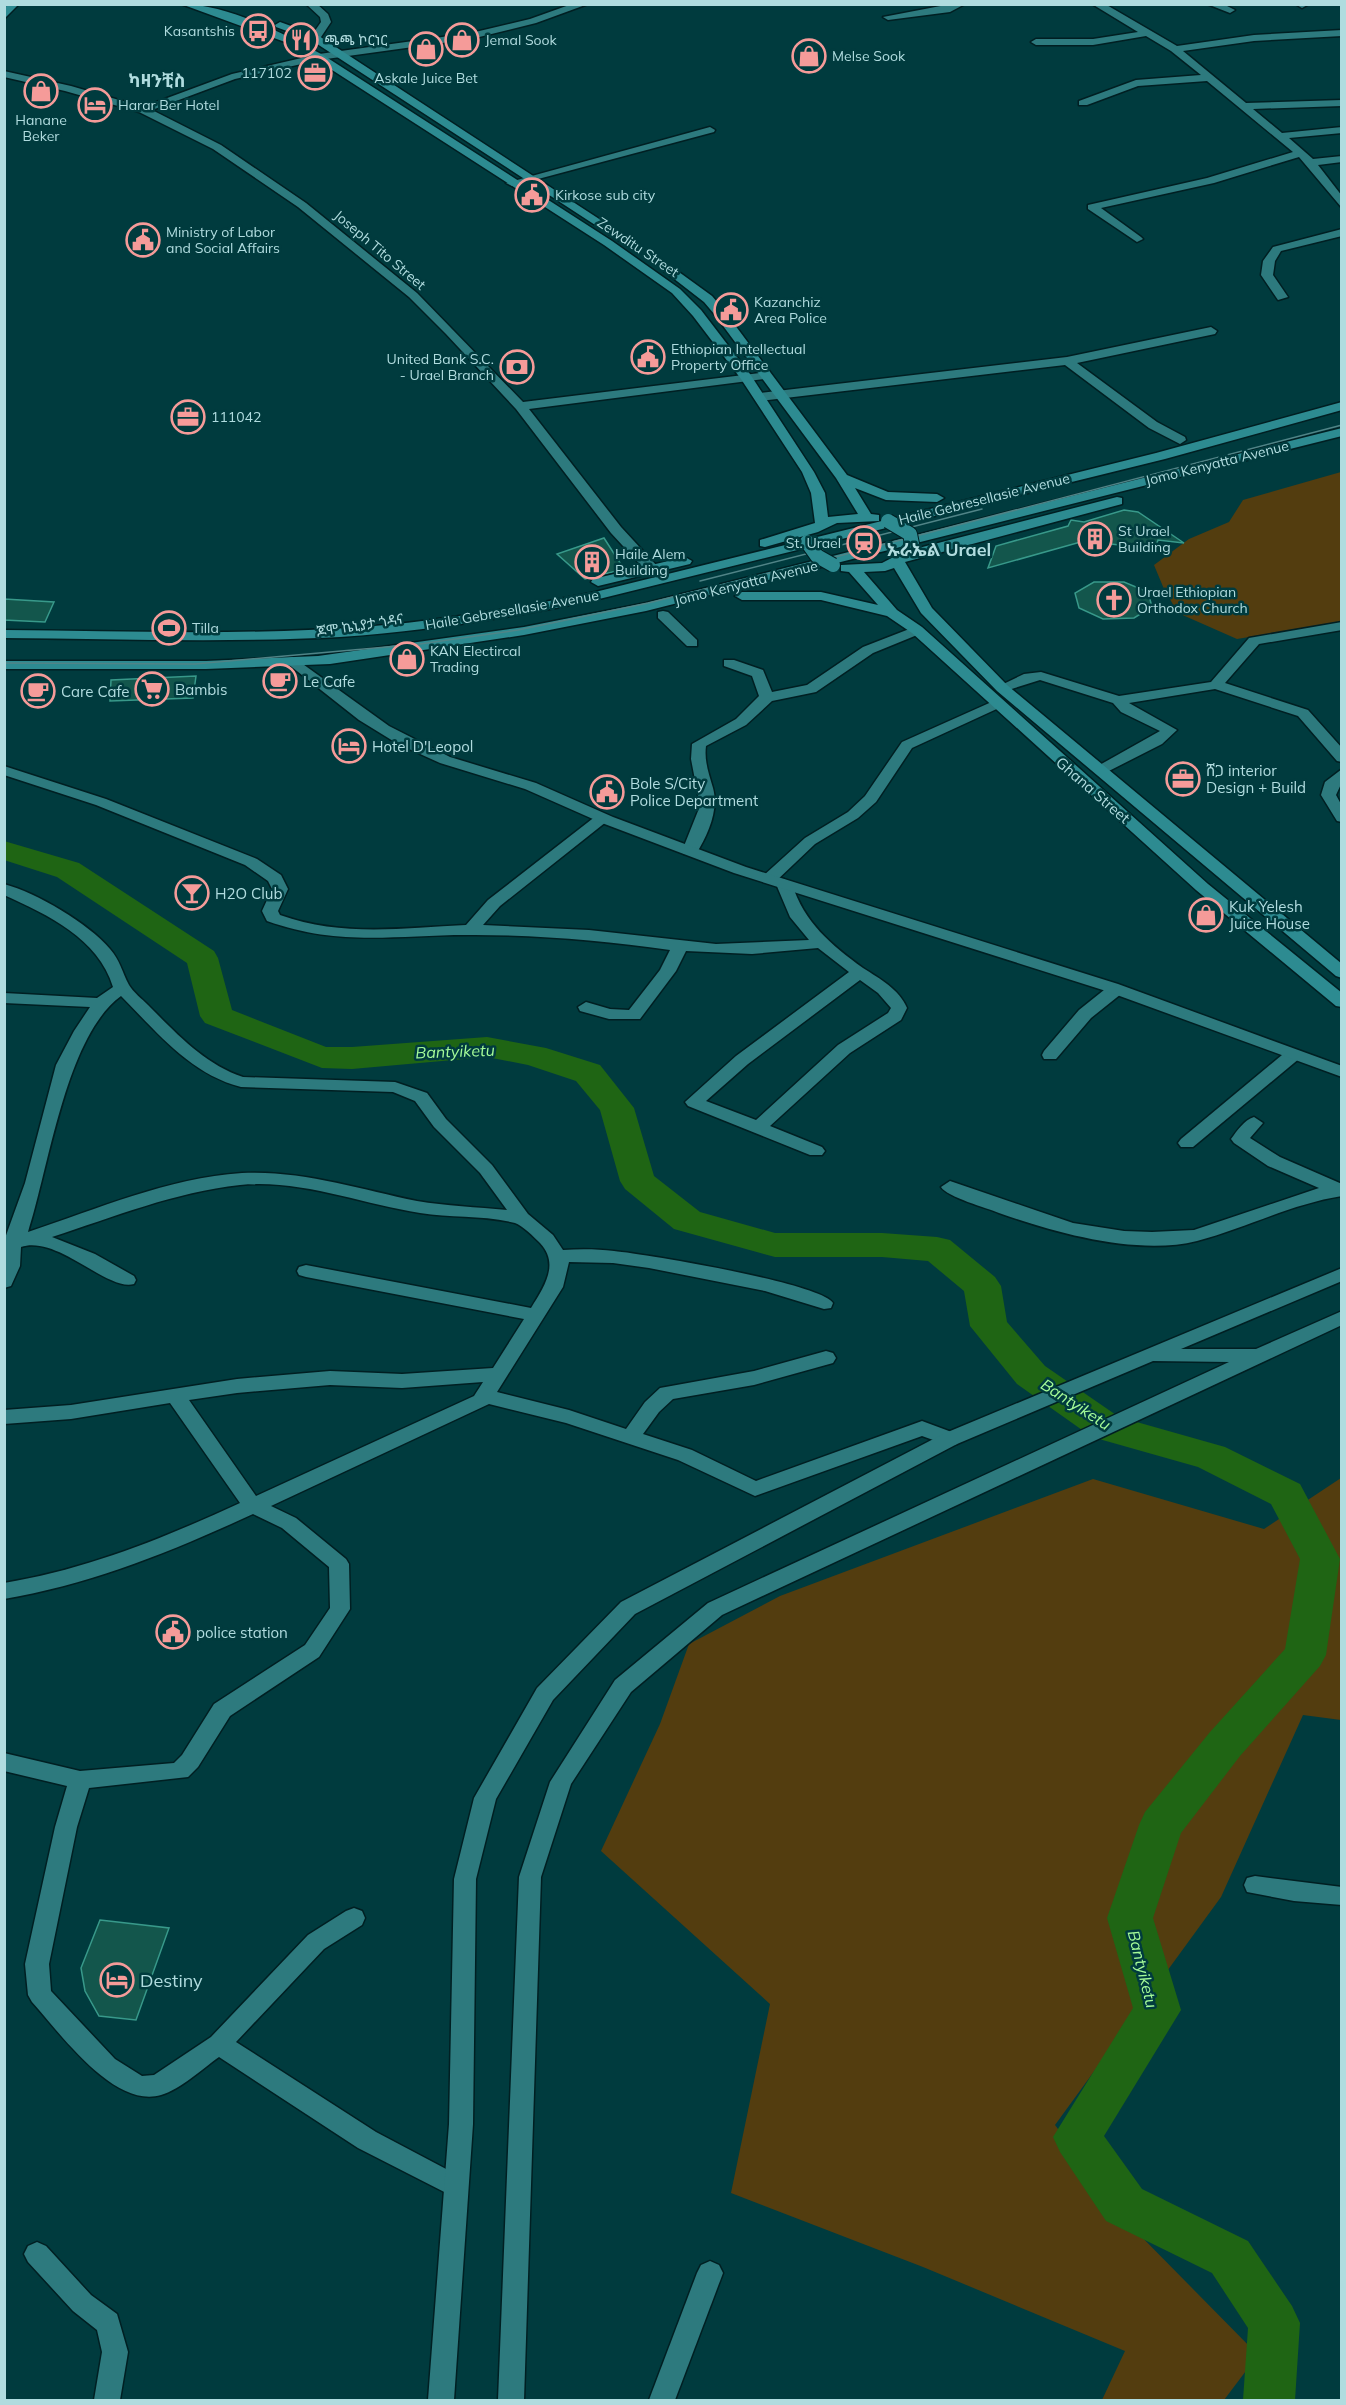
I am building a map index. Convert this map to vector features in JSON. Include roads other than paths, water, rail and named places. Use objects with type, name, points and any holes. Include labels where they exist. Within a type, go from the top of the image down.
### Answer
[{"type":"main road","points":[[4,16],[14,4]]},
{"type":"main road","name":"Zewditu Street","points":[[186,4],[289,40],[323,59],[608,243],[676,291],[711,331],[746,377],[815,485],[818,526]]},
{"type":"main road","name":"Zewditu Street","points":[[215,4],[264,18],[315,38],[641,250]]},
{"type":"main road","name":"Zewditu Street","points":[[659,263],[708,299],[738,335],[764,375],[842,477],[876,518]]},
{"type":"main road","name":"Haile Gebresellasie Avenue","points":[[302,634],[393,629],[526,610],[591,597],[1160,456],[1341,406]]},
{"type":"main road","name":"Haile Gebresellasie Avenue","points":[[818,526],[850,517],[876,518],[937,498],[1180,440],[1256,419],[1311,414]]},
{"type":"main road","points":[[4,665],[206,665],[320,660],[367,662],[461,653],[562,637],[742,596],[844,567],[885,567],[906,556],[1325,444],[1341,432]]},
{"type":"main road","name":"Jomo Kenyatta Avenue","points":[[320,660],[485,639],[646,607],[1341,432]]},
{"type":"main road","points":[[842,477],[886,496],[937,498]]},
{"type":"main road","name":"Ghana Street","points":[[876,518],[910,534],[914,541],[906,556],[926,610],[1002,688],[1341,973]]},
{"type":"main road","name":"Ghana Street","points":[[818,526],[807,542],[810,551],[820,560],[844,567],[892,613],[916,630],[1202,887],[1341,1002]]},
{"type":"main road","name":"ጆሞ ኬኒያታ ጎዳና","points":[[4,634],[302,634],[542,596],[756,545],[818,526]]},
{"type":"main road","points":[[742,596],[820,596],[892,613]]},
{"type":"street","points":[[311,4],[325,16],[326,22],[315,38]]},
{"type":"street","points":[[143,110],[232,77],[511,27],[583,4]]},
{"type":"street","points":[[888,17],[950,9],[960,4]]},
{"type":"street","points":[[1096,4],[1175,49],[1311,162],[1341,205]]},
{"type":"street","points":[[1212,4],[1230,10]]},
{"type":"street","points":[[1036,42],[1093,42],[1148,33]]},
{"type":"street","points":[[1175,49],[1254,38],[1341,34]]},
{"type":"street","name":"Joseph Tito Street","points":[[4,74],[67,88],[143,110],[217,147],[302,205],[413,295],[520,406],[616,530],[652,569]]},
{"type":"street","points":[[1083,103],[1084,100],[1136,83],[1208,78]]},
{"type":"street","points":[[1241,105],[1341,103]]},
{"type":"street","points":[[512,183],[710,130]]},
{"type":"street","points":[[1281,136],[1341,130]]},
{"type":"street","points":[[1137,239],[1092,207],[1192,186],[1301,153]]},
{"type":"street","points":[[1311,162],[1341,159]]},
{"type":"street","points":[[1282,297],[1267,275],[1269,261],[1277,249],[1341,232]]},
{"type":"street","points":[[760,397],[1067,361],[1211,331]]},
{"type":"street","points":[[1067,361],[1153,425],[1180,440]]},
{"type":"street","points":[[520,406],[764,375]]},
{"type":"street","points":[[663,615],[692,643]]},
{"type":"street","points":[[1216,685],[1254,641],[1341,626]]},
{"type":"street","points":[[690,851],[708,807],[699,744],[741,722],[768,697],[811,689],[868,650],[916,630]]},
{"type":"street","points":[[293,662],[355,711],[410,745],[458,765],[525,784],[601,819],[777,882],[1115,990],[1341,1072]]},
{"type":"street","points":[[729,663],[759,673],[768,697]]},
{"type":"street","points":[[1002,688],[1029,677],[1041,676],[1073,684],[1118,700],[1157,696],[1216,685],[1303,713],[1341,758]]},
{"type":"street","points":[[1101,770],[1157,741],[1170,730],[1126,709],[1118,700]]},
{"type":"street","points":[[777,882],[810,841],[854,815],[871,799],[907,745],[996,704]]},
{"type":"street","points":[[4,770],[101,802],[251,862],[275,878],[280,889],[270,911],[273,918],[286,924],[335,933],[383,934],[471,929],[619,937],[680,946],[755,948],[823,943]]},
{"type":"street","points":[[1341,773],[1330,783],[1327,790],[1329,799],[1341,818]]},
{"type":"street","points":[[471,929],[494,903],[601,819]]},
{"type":"street","points":[[758,1128],[844,1049],[895,1016],[899,1008],[895,999],[823,943],[790,905],[777,882]]},
{"type":"street","points":[[4,889],[56,914],[104,952],[114,964],[122,988],[201,1064],[227,1079],[242,1082],[395,1087],[421,1097],[440,1123],[486,1169],[522,1218],[547,1239],[560,1264],[554,1287],[485,1396],[472,1405],[118,1563],[40,1585],[4,1591]]},
{"type":"street","points":[[586,1007],[609,1014],[634,1015],[668,971],[680,946]]},
{"type":"street","points":[[816,1151],[694,1102],[742,1060],[860,972]]},
{"type":"street","points":[[4,1282],[11,1266],[65,1065],[82,1031],[101,1003],[122,988]]},
{"type":"street","points":[[1050,1055],[1085,1014],[1115,990]]},
{"type":"street","points":[[4,998],[101,1003]]},
{"type":"street","points":[[1187,1143],[1294,1054]]},
{"type":"street","points":[[1254,1123],[1240,1139],[1245,1144],[1265,1157],[1340,1190]]},
{"type":"street","points":[[17,1237],[172,1191],[200,1184],[244,1179],[318,1184],[419,1207],[522,1218]]},
{"type":"street","points":[[950,1187],[1036,1221],[1075,1232],[1137,1238],[1198,1235],[1278,1207],[1340,1190]]},
{"type":"street","points":[[17,1237],[89,1258],[127,1280]]},
{"type":"street","points":[[558,1257],[584,1254],[620,1257],[768,1283],[795,1290],[824,1303]]},
{"type":"street","points":[[306,1271],[536,1315]]},
{"type":"street","points":[[441,2400],[461,2124],[465,1879],[485,1798],[545,1694],[628,1608],[950,1439],[1341,1274]]},
{"type":"street","points":[[511,2400],[530,1877],[561,1782],[623,1686],[715,1609],[1341,1317]]},
{"type":"street","points":[[1150,1356],[1259,1355]]},
{"type":"street","points":[[631,1437],[652,1407],[667,1393],[754,1378],[826,1358]]},
{"type":"street","points":[[4,1417],[71,1412],[237,1386],[330,1378],[402,1381],[497,1374]]},
{"type":"street","points":[[485,1396],[551,1412],[685,1455],[755,1489],[922,1428],[950,1439]]},
{"type":"street","points":[[4,1762],[80,1780],[180,1771],[190,1761],[222,1710],[312,1651],[340,1609],[339,1564],[289,1523],[252,1505],[177,1397]]},
{"type":"street","points":[[80,1780],[66,1827],[41,1942],[37,1964],[40,1995],[107,2066],[141,2087],[159,2085],[219,2044],[316,1942],[354,1918]]},
{"type":"street","points":[[1255,1885],[1294,1892],[1341,1896]]},
{"type":"street","points":[[219,2044],[332,2115],[367,2140],[456,2187]]},
{"type":"street","points":[[37,2254],[82,2303],[108,2323],[116,2352],[107,2400]]},
{"type":"street","points":[[662,2400],[710,2273]]},
{"type":"waterway","name":"Bantyiketu","points":[[4,850],[68,870],[202,958],[217,1016],[322,1057],[352,1058],[487,1047],[534,1055],[588,1073],[617,1108],[638,1181],[687,1221],[775,1245],[882,1245],[937,1249],[982,1286],[989,1326],[1031,1375],[1106,1427],[1211,1457],[1286,1494],[1320,1559],[1305,1655],[1225,1744],[1161,1825],[1130,1918],[1157,2010],[1077,2137],[1124,2205],[1230,2257],[1274,2323],[1269,2400]]},
{"type":"tram line","points":[[4,663],[195,664],[420,644],[518,630],[648,603],[839,556],[1342,425]]},
{"type":"tram line","points":[[700,581],[982,509]]},
{"type":"place","name":"Kasantshis","points":[[258,31]]},
{"type":"place","name":"ጫጫ ኮርነር","points":[[301,40]]},
{"type":"place","name":"Jemal Sook","points":[[462,40]]},
{"type":"place","name":"Askale Juice Bet","points":[[426,49]]},
{"type":"place","name":"Melse Sook","points":[[809,56]]},
{"type":"place","name":"117102","points":[[315,73]]},
{"type":"place","name":"Hanane Beker","points":[[41,91]]},
{"type":"place","name":"Harar Ber Hotel","points":[[95,105]]},
{"type":"place","name":"Kirkose sub city","points":[[532,195]]},
{"type":"place","name":"Ministry of Labor and Social Affairs","points":[[143,240]]},
{"type":"place","name":"Kazanchiz Area Police","points":[[731,310]]},
{"type":"place","name":"Ethiopian Intellectual Property Office","points":[[648,357]]},
{"type":"place","name":"United Bank S.C. - Urael Branch","points":[[517,367]]},
{"type":"place","name":"111042","points":[[188,417]]},
{"type":"place","name":"St Urael Building","points":[[1095,539]]},
{"type":"place","name":"St. Urael","points":[[864,543]]},
{"type":"place","name":"Haile Alem Building","points":[[592,562]]},
{"type":"place","name":"Urael Ethiopian Orthodox Church","points":[[1114,600]]},
{"type":"place","name":"Tilla","points":[[169,628]]},
{"type":"place","name":"KAN Electircal Trading","points":[[407,659]]},
{"type":"place","name":"Le Cafe","points":[[280,681]]},
{"type":"place","name":"Bambis","points":[[152,689]]},
{"type":"place","name":"Care Cafe","points":[[38,691]]},
{"type":"place","name":"Hotel D'Leopol","points":[[349,746]]},
{"type":"place","name":"ሸጋ interior Design + Build","points":[[1183,779]]},
{"type":"place","name":"Bole S/City Police Department","points":[[607,792]]},
{"type":"place","name":"H2O Club","points":[[192,893]]},
{"type":"place","name":"Kuk Yelesh Juice House","points":[[1206,915]]},
{"type":"place","name":"police station","points":[[173,1632]]},
{"type":"place","name":"Destiny","points":[[117,1980]]},
{"type":"district","name":"ካዛንቺስ","points":[[157,80]]},
{"type":"district","name":"ኡራኤል Urael","points":[[939,549]]}]
